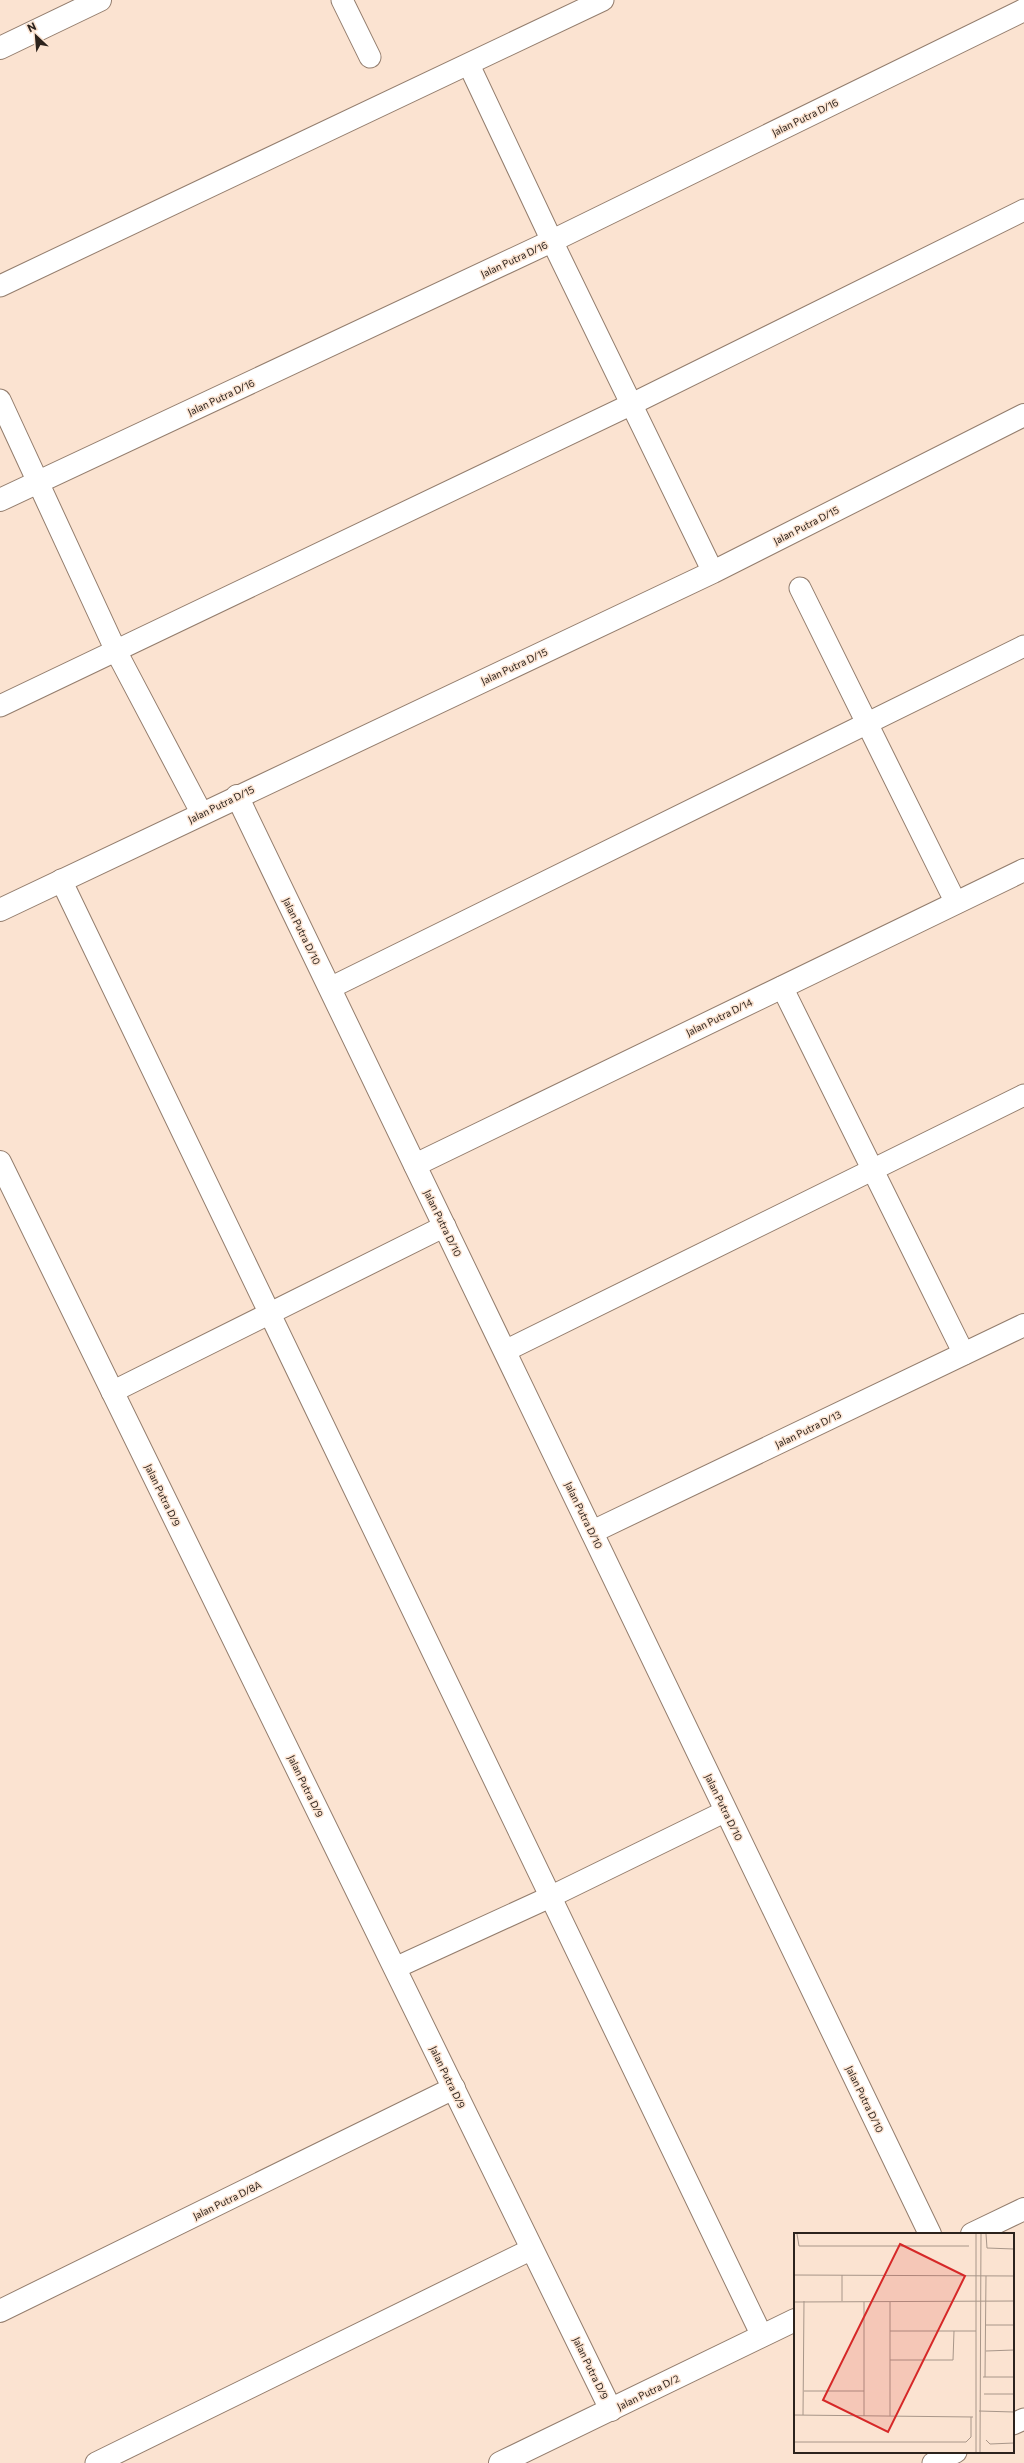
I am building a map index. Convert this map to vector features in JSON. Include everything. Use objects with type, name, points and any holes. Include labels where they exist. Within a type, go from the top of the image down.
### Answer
[{"type":"street","points":[[0,48],[100,0]]},
{"type":"street","name":"Jalan Putra D/16","points":[[0,500],[552,241],[1024,10]]},
{"type":"street","name":"Jalan Putra D/15","points":[[0,910],[237,796],[713,572],[1024,415]]},
{"type":"street","name":"Jalan Putra D/10","points":[[237,796],[930,2233]]},
{"type":"street","name":"Jalan Putra D/14","points":[[415,1165],[1024,870]]},
{"type":"street","name":"Jalan Putra D/9","points":[[0,1162],[611,2410]]},
{"type":"street","name":"Jalan Putra D/13","points":[[592,1532],[1024,1325]]},
{"type":"street","name":"Jalan Putra D/8A","points":[[0,2311],[454,2088]]},
{"type":"street","points":[[974,2233],[1024,2209]]},
{"type":"street","name":"Jalan Putra D/2","points":[[500,2463],[794,2320]]},
{"type":"lane","points":[[342,0],[370,57]]},
{"type":"lane","points":[[0,286],[469,65],[602,0]]},
{"type":"lane","points":[[469,65],[552,241],[713,572]]},
{"type":"lane","points":[[0,706],[632,404],[1024,210]]},
{"type":"lane","points":[[0,400],[116,651],[202,814]]},
{"type":"lane","points":[[800,588],[956,902]]},
{"type":"lane","points":[[330,988],[1024,646]]},
{"type":"lane","points":[[62,880],[762,2336]]},
{"type":"lane","points":[[782,987],[871,1170],[964,1354]]},
{"type":"lane","points":[[505,1351],[1024,1095]]},
{"type":"lane","points":[[112,1392],[445,1226]]},
{"type":"lane","points":[[395,1968],[550,1896],[726,1811]]},
{"type":"lane","points":[[96,2463],[532,2248]]},
{"type":"lane","points":[[1014,2424],[1024,2419]]},
{"type":"lane","points":[[933,2463],[954,2453]]}]
